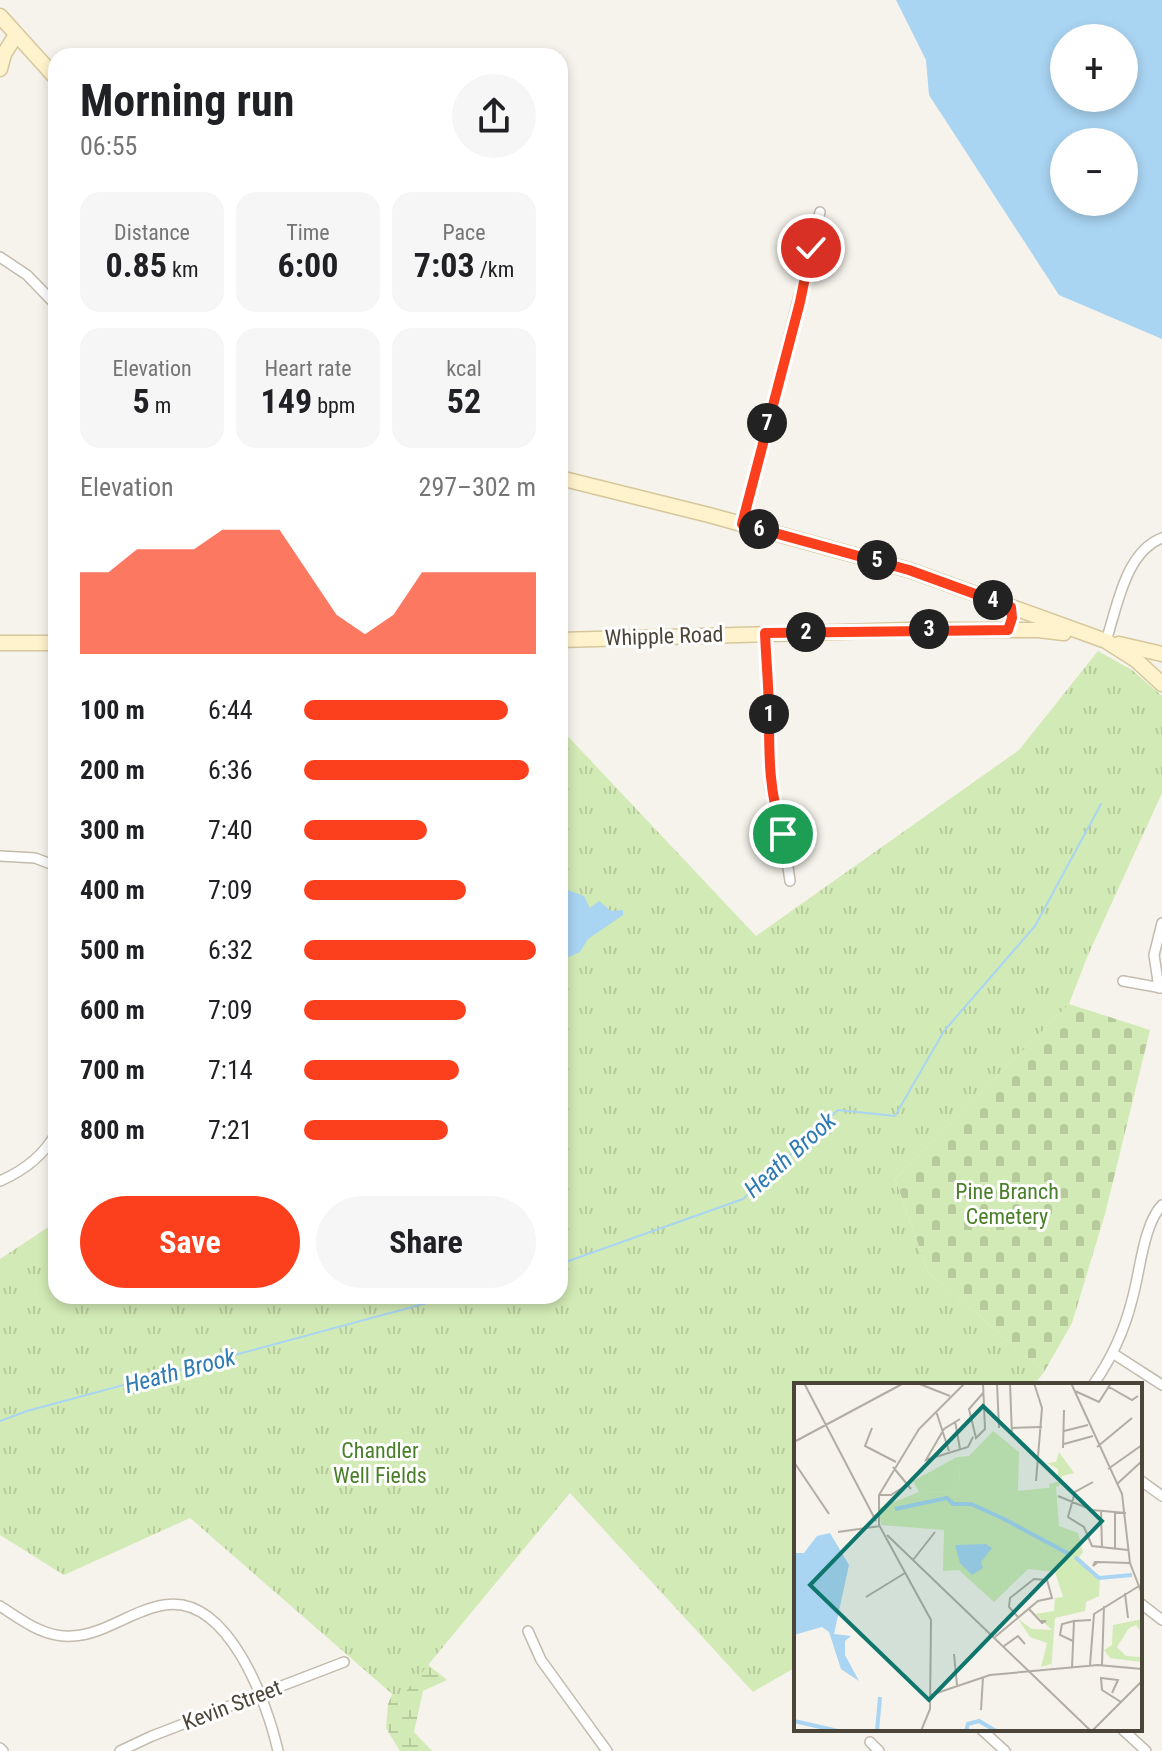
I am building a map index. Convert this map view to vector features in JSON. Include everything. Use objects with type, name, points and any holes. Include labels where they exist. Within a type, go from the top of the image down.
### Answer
[{"type":"main road","points":[[0,16],[48,69]]},
{"type":"main road","points":[[0,69],[4,54],[16,35]]},
{"type":"main road","points":[[568,480],[909,570],[1106,641],[1136,660],[1162,684]]},
{"type":"main road","points":[[1008,630],[1012,618],[1011,607]]},
{"type":"main road","name":"Whipple Road","points":[[568,640],[1008,630],[1061,632],[1162,654]]},
{"type":"main road","points":[[0,643],[48,643]]},
{"type":"street","points":[[742,524],[800,302],[820,212]]},
{"type":"street","points":[[0,257],[27,275],[48,297]]},
{"type":"street","points":[[1106,641],[1136,558],[1146,546],[1162,538]]},
{"type":"street","points":[[765,633],[769,774],[790,881]]},
{"type":"street","points":[[0,856],[35,858],[48,863]]},
{"type":"street","points":[[1123,981],[1160,988],[1154,955],[1162,923]]},
{"type":"street","points":[[0,1181],[34,1160],[48,1145]]},
{"type":"street","points":[[1094,1383],[1114,1354],[1128,1316],[1150,1227],[1162,1205]]},
{"type":"street","points":[[1114,1354],[1162,1385]]},
{"type":"street","points":[[1142,1481],[1162,1496]]},
{"type":"street","points":[[0,1606],[45,1633],[72,1636],[87,1634],[163,1605],[192,1606],[210,1619],[239,1651],[261,1694],[278,1751]]},
{"type":"street","points":[[1142,1605],[1162,1620]]},
{"type":"street","points":[[528,1631],[541,1660],[607,1751]]},
{"type":"street","name":"Kevin Street","points":[[120,1751],[344,1662]]},
{"type":"street","points":[[983,1731],[1005,1751]]},
{"type":"street","points":[[1124,1731],[1146,1751]]},
{"type":"street","points":[[870,1742],[879,1751]]},
{"type":"green space","name":"Chandler Well Fields","points":[[1098,651],[1132,670],[1162,696],[1162,793],[1069,1004],[895,1179],[928,1272],[1044,1372],[1036,1383],[794,1383],[794,1668],[753,1692],[570,1493],[399,1700],[190,1518],[64,1575],[0,1535],[0,1259],[48,1227],[48,1304],[568,1304],[568,736],[756,936],[1019,750]]},
{"type":"green space","name":"Pine Branch Cemetery","points":[[1069,1004],[1150,1030],[1105,1214],[1072,1323],[1044,1372],[928,1272],[895,1179]]},
{"type":"green space","points":[[411,1651],[447,1680],[423,1691],[414,1732],[432,1751],[400,1751],[386,1728],[388,1704]]},
{"type":"water","points":[[896,0],[1162,0],[1162,339],[1059,295],[929,95],[926,60]]},
{"type":"water","points":[[568,890],[584,896],[590,908],[599,901],[611,911],[623,910],[623,915],[588,939],[580,952],[568,957]]},
{"type":"waterway","name":"Heath Brook","points":[[568,1261],[743,1199],[838,1110],[895,1116],[944,1031],[1035,926],[1101,804]]},
{"type":"waterway","name":"Heath Brook","points":[[0,1421],[27,1411],[423,1304]]},
{"type":"route","points":[[783,834],[770,789],[767,760],[769,713],[765,633],[1008,630],[1012,618],[1011,607],[909,570],[742,524],[800,302],[811,248]]}]
